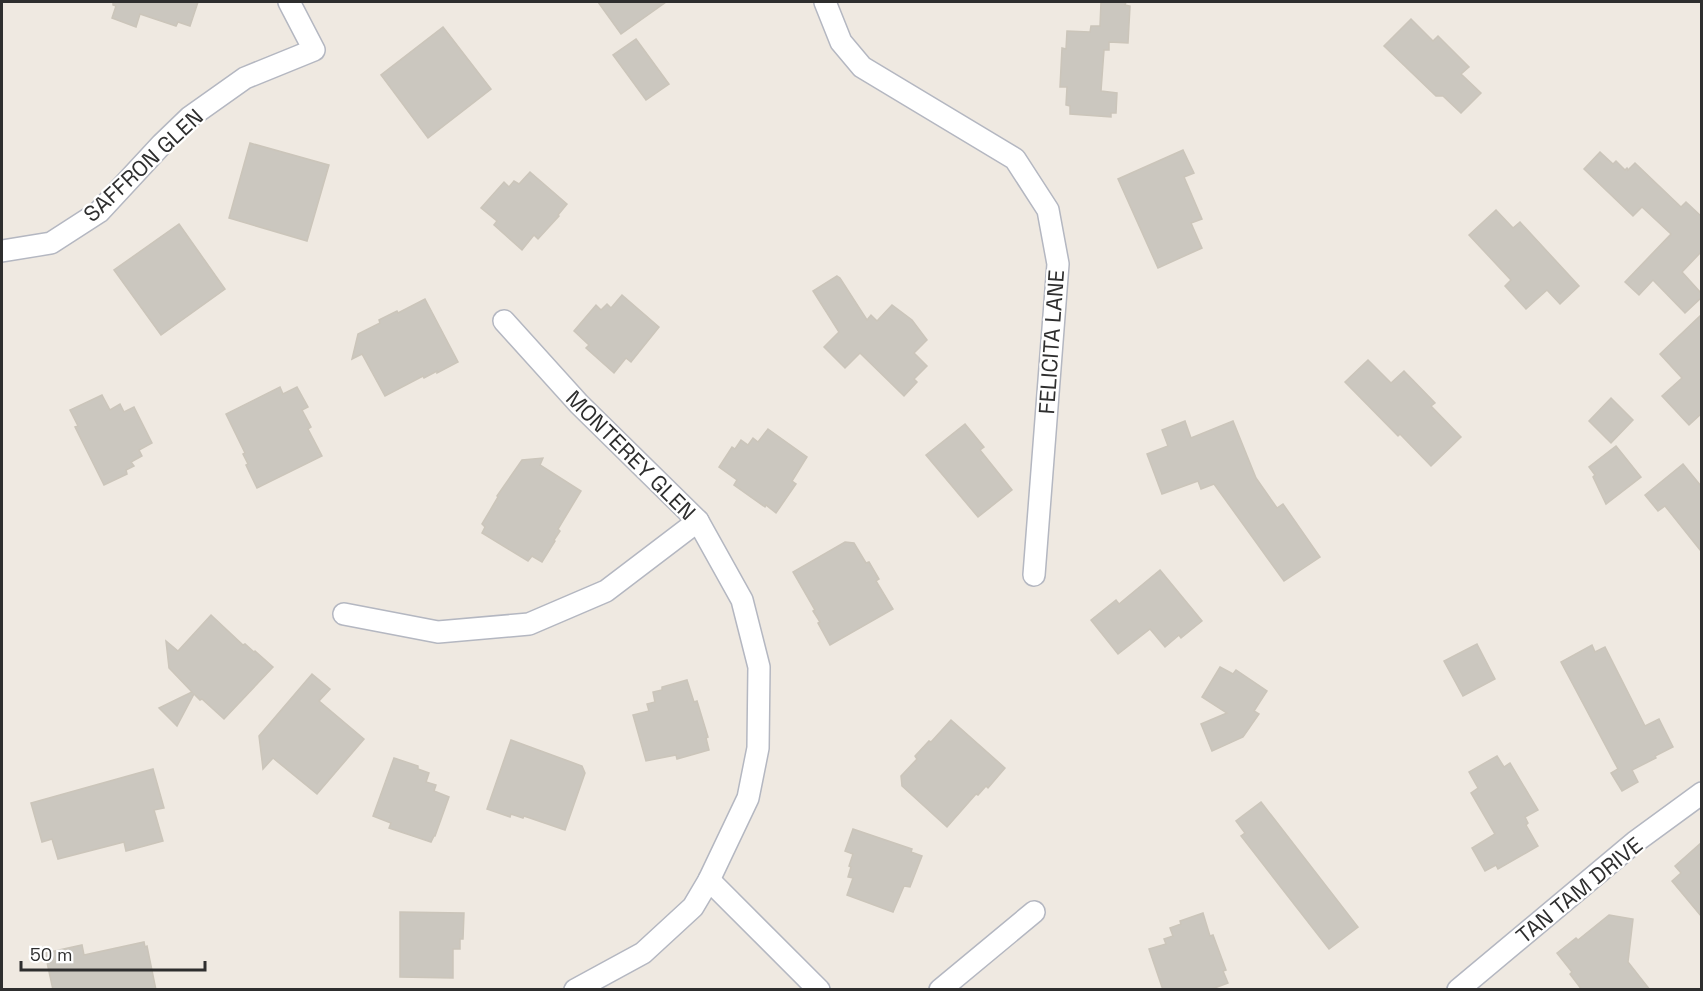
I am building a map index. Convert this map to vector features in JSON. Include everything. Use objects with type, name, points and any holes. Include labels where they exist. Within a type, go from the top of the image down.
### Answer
[{"type":"street","name":"SAFFRON GLEN","points":[[2,251],[51,243],[99,212],[190,117],[245,78],[314,50],[288,2]]},
{"type":"street","name":"FELICITA LANE","points":[[825,2],[841,42],[862,67],[1015,159],[1048,210],[1058,264],[1034,575]]},
{"type":"street","name":"MONTEREY GLEN","points":[[504,321],[579,404],[698,520],[742,600],[759,667],[758,748],[748,798],[709,880],[693,907],[643,953],[575,990]]},
{"type":"street","points":[[344,614],[438,632],[530,624],[606,591],[698,520]]},
{"type":"street","name":"TAN TAM DRIVE","points":[[1458,990],[1635,842],[1701,793]]},
{"type":"street","points":[[709,880],[819,990]]},
{"type":"street","points":[[940,990],[1034,912]]},
{"type":"building","points":[[113,2],[198,2],[190,26],[178,22],[176,26],[140,14],[136,27],[112,18],[116,6]]},
{"type":"building","points":[[598,2],[666,2],[621,34]]},
{"type":"building","points":[[1101,2],[1126,2],[1125,5],[1130,6],[1128,43],[1109,42],[1109,50],[1104,50],[1101,91],[1117,93],[1116,113],[1111,113],[1111,117],[1070,114],[1070,106],[1066,105],[1067,87],[1060,87],[1062,48],[1066,49],[1067,31],[1090,32],[1091,26],[1100,26]]},
{"type":"building","points":[[1411,19],[1433,41],[1438,36],[1469,67],[1461,74],[1481,93],[1461,113],[1443,96],[1436,96],[1384,46]]},
{"type":"building","points":[[443,27],[491,89],[428,138],[381,75]]},
{"type":"building","points":[[636,39],[669,84],[646,100],[613,55]]},
{"type":"building","points":[[250,143],[329,165],[307,241],[229,218]]},
{"type":"building","points":[[1183,150],[1194,173],[1184,177],[1202,219],[1191,223],[1202,248],[1158,268],[1118,179]]},
{"type":"building","points":[[1600,152],[1613,164],[1616,161],[1625,170],[1635,163],[1681,207],[1686,202],[1701,216],[1701,252],[1682,272],[1701,293],[1701,298],[1685,313],[1653,280],[1639,295],[1625,282],[1671,234],[1642,207],[1633,216],[1584,169]]},
{"type":"building","points":[[530,172],[567,204],[538,239],[534,235],[522,250],[494,225],[497,221],[481,208],[504,182],[509,187],[514,181],[519,184]]},
{"type":"building","points":[[1496,210],[1513,228],[1520,222],[1579,286],[1560,304],[1547,290],[1526,309],[1505,286],[1511,280],[1469,235]]},
{"type":"building","points":[[179,224],[225,289],[161,335],[114,270]]},
{"type":"building","points":[[837,276],[867,320],[871,315],[877,321],[892,305],[912,320],[927,340],[914,353],[927,366],[914,379],[917,382],[904,396],[860,353],[845,368],[824,347],[839,332],[813,291]]},
{"type":"building","points":[[622,295],[659,327],[631,362],[626,358],[614,373],[586,348],[589,345],[574,331],[596,305],[601,310],[607,304],[611,308]]},
{"type":"building","points":[[425,299],[458,362],[437,373],[437,371],[424,378],[423,376],[385,396],[362,354],[352,359],[358,334],[380,323],[379,320]]},
{"type":"building","points":[[1701,315],[1701,414],[1689,425],[1662,396],[1682,378],[1660,354]]},
{"type":"building","points":[[1368,360],[1391,383],[1404,371],[1435,403],[1431,406],[1461,437],[1431,466],[1345,382]]},
{"type":"building","points":[[280,387],[283,394],[297,387],[308,407],[302,410],[311,427],[308,429],[322,456],[257,488],[246,465],[248,464],[243,454],[245,453],[226,414]]},
{"type":"building","points":[[102,395],[110,410],[120,404],[124,412],[134,407],[152,443],[139,450],[142,456],[131,462],[134,466],[126,470],[127,474],[104,485],[75,427],[78,426],[70,410]]},
{"type":"building","points":[[1611,398],[1633,420],[1611,443],[1589,421]]},
{"type":"building","points":[[1185,421],[1191,438],[1233,421],[1256,478],[1277,508],[1283,504],[1320,557],[1284,581],[1214,484],[1201,489],[1198,481],[1162,494],[1147,454],[1168,446],[1162,430]]},
{"type":"building","points":[[965,424],[984,447],[980,450],[1012,490],[978,517],[926,455]]},
{"type":"building","points":[[768,429],[807,457],[792,481],[796,484],[776,513],[734,485],[737,480],[719,467],[732,447],[735,449],[741,440],[748,445],[753,438],[758,442]]},
{"type":"building","points":[[1616,446],[1641,477],[1606,504],[1593,477],[1595,475],[1589,467]]},
{"type":"building","points":[[543,458],[540,465],[581,491],[558,529],[560,531],[542,562],[532,556],[528,561],[482,533],[485,527],[482,524],[497,496],[522,460]]},
{"type":"building","points":[[1683,464],[1701,486],[1701,551],[1665,506],[1658,511],[1645,495]]},
{"type":"building","points":[[845,542],[854,543],[866,563],[869,562],[879,579],[876,581],[893,609],[830,645],[818,623],[820,622],[813,611],[815,610],[793,572]]},
{"type":"building","points":[[1160,570],[1202,621],[1181,638],[1179,635],[1165,647],[1150,629],[1118,654],[1091,620],[1116,600],[1119,604]]},
{"type":"building","points":[[211,615],[243,645],[255,651],[273,667],[224,719],[194,694],[177,726],[159,708],[192,692],[169,668],[166,641],[178,651]]},
{"type":"building","points":[[1477,644],[1495,679],[1463,696],[1444,661]]},
{"type":"building","points":[[1592,645],[1595,652],[1605,647],[1645,726],[1659,719],[1673,747],[1632,770],[1638,782],[1622,791],[1611,773],[1618,769],[1561,662]]},
{"type":"building","points":[[1220,667],[1233,674],[1236,670],[1267,691],[1254,711],[1259,714],[1243,737],[1212,751],[1201,724],[1227,713],[1202,697]]},
{"type":"building","points":[[312,674],[330,689],[319,701],[364,739],[317,794],[273,758],[263,769],[259,736]]},
{"type":"building","points":[[687,680],[694,702],[697,701],[708,737],[706,738],[709,750],[677,759],[676,755],[646,761],[633,715],[649,711],[647,704],[655,702],[653,692]]},
{"type":"building","points":[[951,720],[1005,768],[988,788],[986,786],[978,795],[976,794],[947,827],[902,786],[901,776],[917,759],[915,756]]},
{"type":"building","points":[[511,740],[582,766],[585,773],[565,830],[524,816],[523,818],[511,814],[510,817],[487,809]]},
{"type":"building","points":[[1497,756],[1504,767],[1510,763],[1538,810],[1525,817],[1528,823],[1526,825],[1538,846],[1498,869],[1496,865],[1485,871],[1472,848],[1495,834],[1471,793],[1478,788],[1469,772]]},
{"type":"building","points":[[394,758],[418,766],[418,769],[429,773],[426,782],[436,785],[434,791],[449,797],[431,842],[389,828],[391,823],[373,816]]},
{"type":"building","points":[[153,769],[164,808],[154,810],[163,841],[126,851],[124,842],[58,859],[52,839],[42,842],[31,803]]},
{"type":"building","points":[[1261,802],[1358,927],[1329,949],[1241,836],[1245,833],[1236,821]]},
{"type":"building","points":[[853,829],[912,849],[911,852],[922,856],[910,887],[904,886],[893,912],[847,895],[853,878],[848,877],[853,854],[845,851]]},
{"type":"building","points":[[1701,843],[1701,916],[1672,881],[1681,873],[1675,866]]},
{"type":"building","points":[[400,912],[464,913],[463,939],[460,939],[460,949],[453,949],[453,978],[400,977]]},
{"type":"building","points":[[1203,913],[1210,936],[1213,935],[1226,970],[1223,971],[1228,983],[1209,990],[1163,990],[1149,949],[1166,944],[1164,939],[1173,936],[1170,928],[1181,924],[1180,921]]},
{"type":"building","points":[[1609,915],[1633,919],[1628,962],[1650,990],[1582,990],[1557,953],[1576,938],[1578,940]]},
{"type":"building","points":[[144,942],[145,947],[147,946],[156,990],[53,990],[45,953],[82,945],[84,955]]}]
